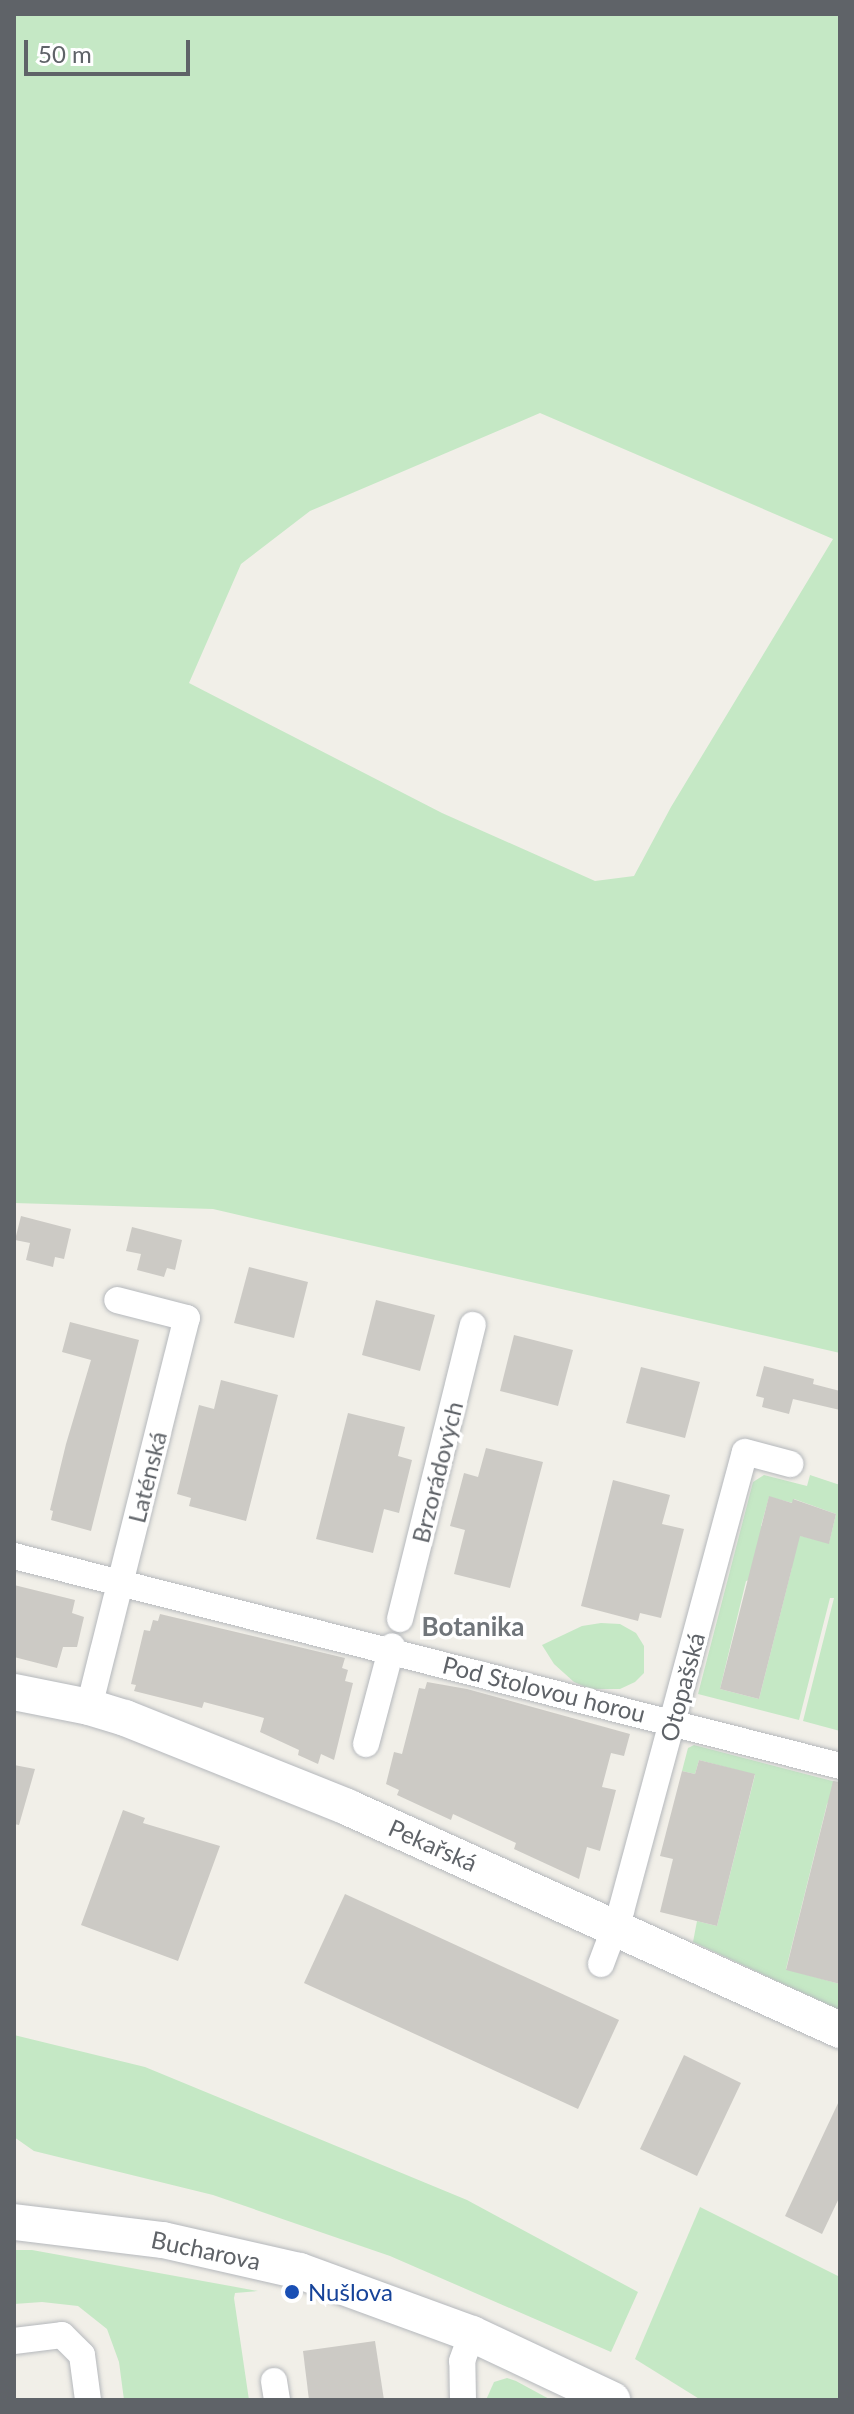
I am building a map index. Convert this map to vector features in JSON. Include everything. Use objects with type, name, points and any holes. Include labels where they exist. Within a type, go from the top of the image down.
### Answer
[{"type":"street","name":"Laténská","points":[[89,1707],[187,1318],[117,1300]]},
{"type":"street","name":"Brzorádových","points":[[400,1619],[473,1325]]},
{"type":"street","name":"Otopašská","points":[[601,1964],[615,1928],[745,1452],[790,1464]]},
{"type":"street","name":"Pod Stolovou horou","points":[[14,1556],[672,1720],[840,1766]]},
{"type":"street","points":[[366,1744],[392,1649]]},
{"type":"street","name":"Pekařská","points":[[14,1692],[89,1707],[347,1807],[840,2030]]},
{"type":"street","name":"Bucharova","points":[[14,2222],[163,2240],[273,2264],[367,2293],[472,2334],[612,2400]]},
{"type":"street","points":[[463,2400],[462,2361],[472,2334]]},
{"type":"street","points":[[14,2341],[62,2335],[82,2355],[88,2400]]},
{"type":"green space","points":[[14,14],[840,14],[840,1353],[213,1209],[14,1203]],"holes":[[[540,413],[833,539],[671,807],[634,876],[595,881],[442,813],[189,683],[241,564],[310,511]]]},
{"type":"green space","points":[[764,1475],[807,1486],[810,1475],[840,1485],[840,1731],[803,1721],[834,1598],[830,1598],[799,1720],[698,1694],[753,1482]],"holes":[[[769,1497],[793,1503],[794,1499],[836,1514],[829,1543],[761,1526]],[[792,1567],[759,1699],[720,1689],[746,1581]]]},
{"type":"green space","points":[[620,1624],[636,1633],[644,1646],[644,1673],[635,1682],[620,1689],[590,1689],[574,1682],[554,1664],[542,1645],[582,1626]]},
{"type":"green space","points":[[694,1745],[840,1783],[827,1804],[786,1969],[840,1984],[840,2010],[693,1942],[697,1921],[717,1926],[755,1775],[699,1760],[695,1774],[682,1771],[688,1748]]},
{"type":"green space","points":[[14,2035],[145,2067],[467,2200],[638,2292],[611,2352],[390,2256],[213,2195],[34,2151],[14,2137]]},
{"type":"green space","points":[[700,2207],[840,2277],[840,2400],[701,2400],[635,2359]]},
{"type":"green space","points":[[14,2250],[32,2250],[258,2291],[235,2293],[234,2298],[249,2400],[124,2400],[119,2362],[107,2329],[78,2306],[42,2302],[14,2304]]},
{"type":"green space","points":[[507,2378],[551,2400],[486,2400],[494,2382]]},
{"type":"building","points":[[21,1216],[71,1229],[64,1259],[55,1257],[53,1267],[26,1260],[30,1243],[15,1240]]},
{"type":"building","points":[[132,1227],[182,1240],[175,1270],[167,1268],[164,1277],[137,1270],[141,1254],[126,1251]]},
{"type":"building","points":[[249,1267],[308,1282],[294,1338],[234,1323]]},
{"type":"building","points":[[376,1300],[435,1315],[420,1371],[362,1355]]},
{"type":"building","points":[[70,1322],[139,1340],[91,1531],[51,1520],[53,1511],[50,1510],[66,1444],[91,1360],[62,1352]]},
{"type":"building","points":[[514,1335],[573,1350],[558,1406],[500,1391]]},
{"type":"building","points":[[764,1366],[814,1379],[813,1384],[840,1391],[840,1410],[793,1399],[789,1414],[762,1407],[764,1398],[756,1396]]},
{"type":"building","points":[[641,1367],[700,1382],[685,1438],[626,1423]]},
{"type":"building","points":[[221,1380],[278,1395],[246,1521],[189,1506],[191,1498],[177,1494],[199,1405],[214,1409]]},
{"type":"building","points":[[348,1413],[405,1427],[398,1456],[412,1460],[399,1513],[384,1509],[373,1553],[316,1539]]},
{"type":"building","points":[[486,1448],[543,1462],[510,1588],[454,1574],[465,1530],[450,1526],[464,1473],[478,1477]]},
{"type":"building","points":[[613,1480],[670,1495],[662,1524],[684,1529],[661,1618],[640,1613],[638,1621],[581,1606]]},
{"type":"building","points":[[769,1496],[792,1503],[793,1499],[836,1514],[829,1544],[800,1536],[759,1699],[720,1689]]},
{"type":"building","points":[[14,1585],[75,1600],[72,1613],[84,1617],[77,1647],[63,1647],[57,1668],[14,1657]]},
{"type":"building","points":[[160,1614],[345,1658],[342,1668],[348,1670],[345,1681],[353,1683],[334,1760],[321,1754],[318,1764],[298,1755],[299,1750],[260,1732],[264,1718],[204,1702],[202,1708],[134,1691],[136,1685],[131,1684],[144,1630],[150,1631],[153,1620],[158,1621]]},
{"type":"building","points":[[427,1682],[467,1689],[630,1734],[624,1756],[611,1753],[602,1787],[616,1790],[600,1851],[587,1847],[579,1879],[514,1849],[516,1843],[453,1814],[451,1820],[397,1795],[399,1790],[386,1784],[394,1752],[402,1754],[419,1688],[425,1689]]},
{"type":"building","points":[[699,1760],[755,1774],[717,1926],[660,1912],[673,1859],[660,1856],[682,1771],[695,1774]]},
{"type":"building","points":[[14,1765],[35,1769],[19,1825],[14,1824]]},
{"type":"building","points":[[833,1781],[840,1782],[840,1984],[786,1970]]},
{"type":"building","points":[[123,1810],[145,1818],[143,1823],[220,1846],[178,1961],[81,1925]]},
{"type":"building","points":[[345,1894],[619,2020],[578,2109],[304,1983]]},
{"type":"building","points":[[684,2055],[741,2083],[697,2176],[640,2149]]},
{"type":"building","points":[[840,2099],[840,2196],[822,2234],[785,2216]]},
{"type":"building","points":[[375,2341],[384,2400],[309,2400],[303,2351]]},
{"type":"place","name":"Nušlova","points":[[292,2292]]},
{"type":"district","name":"Botanika","points":[[473,1627]]}]
